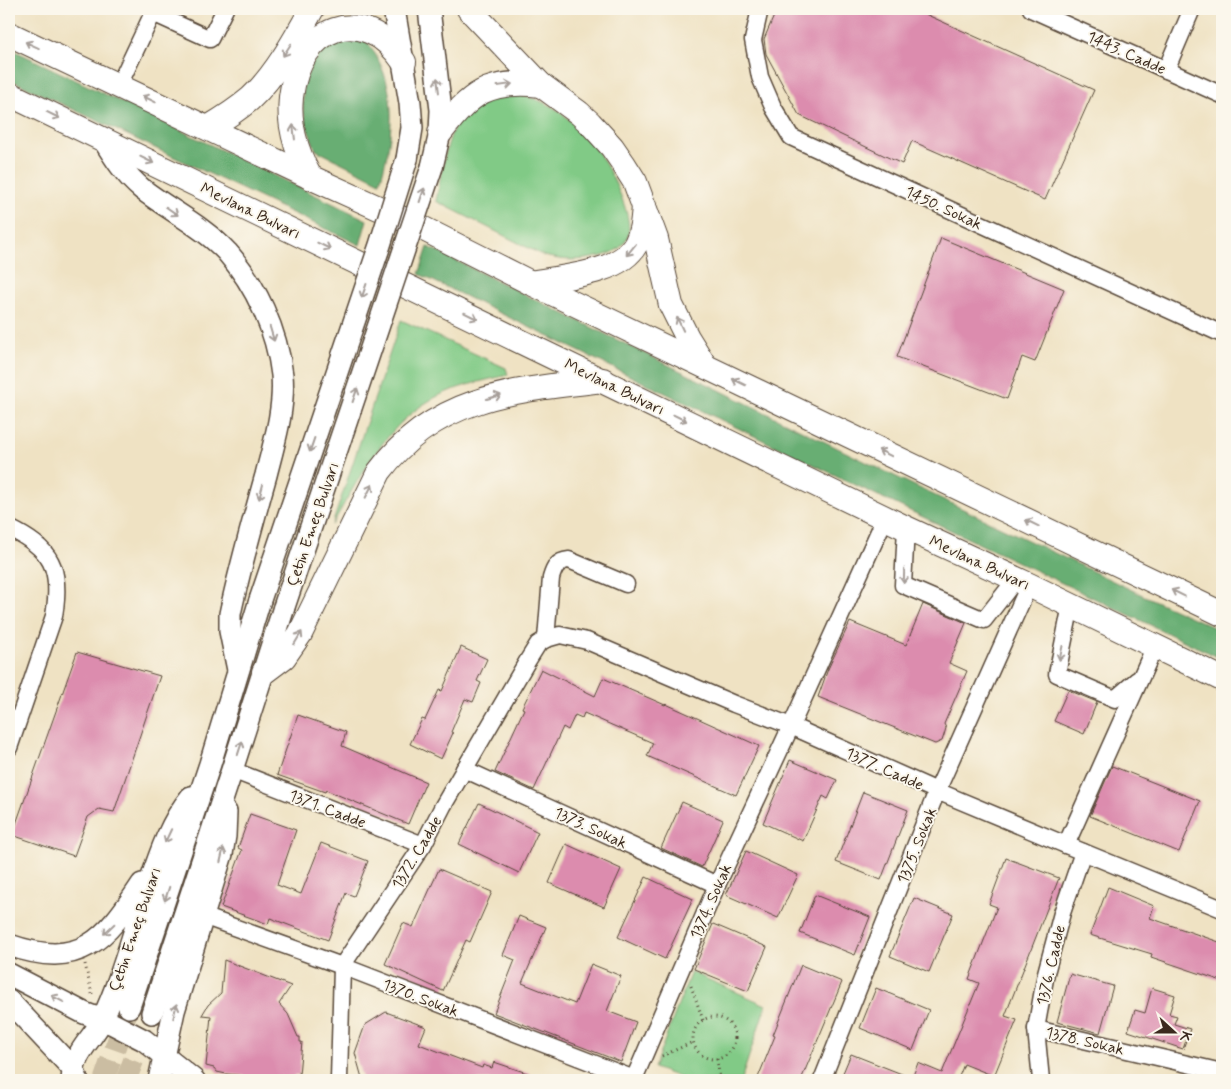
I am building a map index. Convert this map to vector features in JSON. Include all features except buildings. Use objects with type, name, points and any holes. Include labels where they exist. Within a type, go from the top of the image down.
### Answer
[{"type":"highway","points":[[208,128],[240,107],[262,86],[287,51],[312,9]]},
{"type":"highway","points":[[468,9],[541,85],[579,112],[612,147],[635,182],[656,239],[671,305],[687,337],[705,366]]},
{"type":"highway","points":[[310,177],[295,144],[291,99],[296,74],[311,46],[320,36],[339,25],[348,23],[358,24],[372,28],[385,37],[404,62]]},
{"type":"highway","points":[[9,34],[310,177],[414,224],[531,283],[1222,614]]},
{"type":"highway","points":[[440,133],[468,101],[481,92],[507,84],[541,85]]},
{"type":"highway","name":"Mevlana Bulvarı","points":[[9,94],[1222,679]]},
{"type":"highway","points":[[531,283],[605,268],[619,262],[636,245],[641,233],[644,205]]},
{"type":"highway","points":[[264,672],[284,657],[300,634],[368,492],[384,465],[406,441],[438,418],[470,404],[513,392],[603,380]]},
{"type":"main road","name":"Çetin Emeç Bulvarı","points":[[129,1007],[204,781],[260,600],[380,245],[407,159],[412,128],[404,62],[394,9]]},
{"type":"main road","name":"Çetin Emeç Bulvarı","points":[[152,1013],[284,607],[432,167],[440,133],[441,110],[429,9]]},
{"type":"main road","points":[[103,139],[120,166],[141,188],[214,241],[226,252],[249,283],[266,314],[274,342],[282,376],[279,424],[230,614],[230,631],[238,670]]},
{"type":"main road","name":"Çetin Emeç Bulvarı","points":[[74,1076],[81,1049],[101,1021],[117,981],[157,860],[178,816],[188,800],[204,781]]},
{"type":"main road","name":"Çetin Emeç Bulvarı","points":[[159,1080],[174,1011],[218,871],[227,816],[224,794]]},
{"type":"main road","points":[[9,945],[26,951],[60,955],[80,949],[98,939],[117,921],[157,860]]},
{"type":"main road","points":[[9,974],[101,1021],[113,1024],[144,1040],[194,1080]]},
{"type":"main road","points":[[9,1001],[74,1076]]},
{"type":"street","points":[[119,85],[153,13],[210,39],[224,9]]},
{"type":"street","name":"1450. Sokak","points":[[760,9],[753,40],[760,77],[773,107],[791,137],[1222,334]]},
{"type":"street","name":"1443. Cadde","points":[[1031,9],[1222,95]]},
{"type":"street","points":[[1166,70],[1192,9]]},
{"type":"street","name":"1374. Sokak","points":[[637,1075],[717,885],[885,518]]},
{"type":"street","points":[[9,528],[23,534],[43,549],[50,559],[56,575],[57,596],[54,616],[9,748]]},
{"type":"street","points":[[906,528],[903,585],[984,620],[1023,582]]},
{"type":"street","points":[[546,639],[551,578],[553,570],[560,562],[569,560],[626,584]]},
{"type":"street","name":"1375. Sokak","points":[[822,1080],[937,791],[1023,582]]},
{"type":"street","points":[[1071,605],[1057,674],[1115,699],[1141,677]]},
{"type":"street","name":"1377. Cadde","points":[[546,639],[560,635],[587,641],[734,704],[791,726],[937,791],[1222,909]]},
{"type":"street","name":"1372. Cadde","points":[[342,966],[423,845],[464,769],[528,660],[538,644],[546,639]]},
{"type":"street","points":[[1066,845],[1155,646]]},
{"type":"street","name":"1373. Sokak","points":[[464,769],[717,885]]},
{"type":"street","name":"1371. Cadde","points":[[232,770],[423,845]]},
{"type":"street","name":"1376. Cadde","points":[[1040,1080],[1036,1029],[1046,973],[1062,913],[1083,852]]},
{"type":"street","name":"1370. Sokak","points":[[203,916],[637,1075]]},
{"type":"street","points":[[339,1080],[342,966]]},
{"type":"street","name":"1378. Sokak","points":[[1036,1029],[1222,1072]]},
{"type":"path","points":[[84,962],[93,993],[91,997]]},
{"type":"path","points":[[683,964],[703,1020]]},
{"type":"path","points":[[709,1017],[723,1018],[729,1022],[733,1027],[736,1041],[730,1053],[717,1059],[704,1057],[695,1048],[693,1042],[695,1029],[703,1020],[709,1017]]},
{"type":"path","points":[[637,1075],[693,1042]]},
{"type":"path","points":[[717,1059],[720,1080]]},
{"type":"green space","points":[[337,38],[365,39],[376,55],[384,73],[389,90],[391,127],[389,145],[380,182],[316,150],[308,130],[303,109],[303,87],[312,63]]},
{"type":"green space","points":[[9,48],[367,220],[360,245],[9,79]]},
{"type":"green space","points":[[512,92],[540,101],[558,111],[569,119],[598,152],[621,195],[628,221],[629,232],[626,240],[617,250],[605,255],[571,260],[544,256],[436,201],[443,163],[456,123],[471,105]]},
{"type":"green space","points":[[428,247],[915,486],[1138,593],[1222,631],[1222,659],[866,490],[419,274]]},
{"type":"green space","points":[[401,320],[506,368],[508,375],[466,385],[442,394],[406,418],[391,433],[365,468],[332,525]]},
{"type":"green space","points":[[691,972],[766,1005],[741,1080],[687,1080],[654,1068]]},
{"type":"tunnel","points":[[104,1080],[129,1007]]},
{"type":"tunnel","points":[[126,1080],[152,1013]]}]
